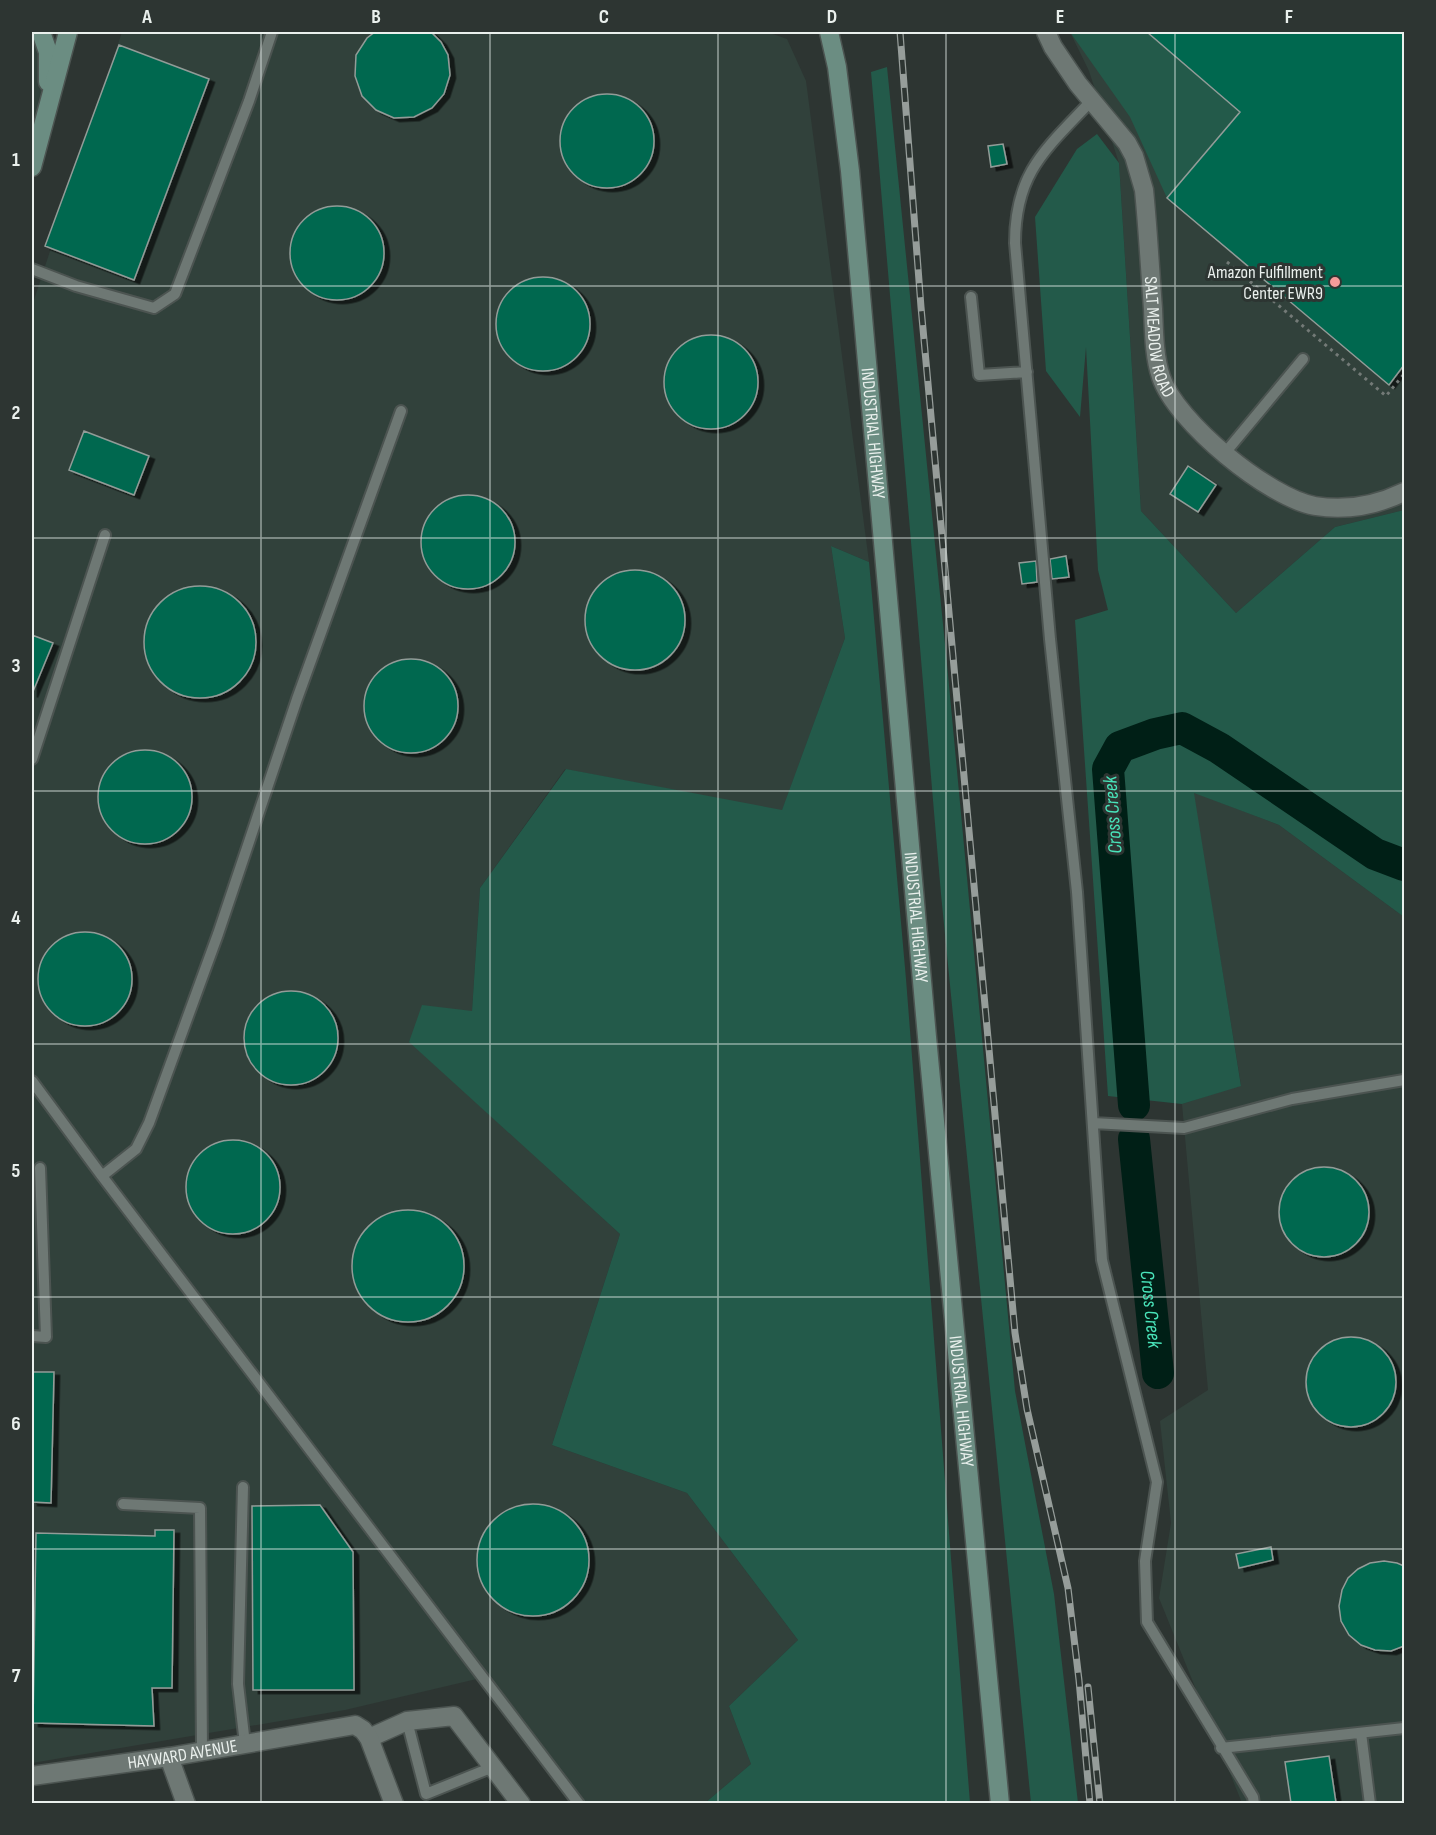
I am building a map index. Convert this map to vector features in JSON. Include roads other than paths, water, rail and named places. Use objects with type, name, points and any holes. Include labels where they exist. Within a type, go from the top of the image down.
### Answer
[{"type":"main road","points":[[41,32],[48,52],[47,111]]},
{"type":"main road","points":[[32,167],[68,32]]},
{"type":"main road","name":"INDUSTRIAL HIGHWAY","points":[[829,32],[837,67],[850,171],[928,1049],[1000,1803]]},
{"type":"street","name":"SALT MEADOW ROAD","points":[[1046,32],[1066,66],[1127,144],[1140,172],[1144,190],[1156,353],[1166,389],[1183,414],[1225,453],[1275,490],[1314,506],[1340,508],[1356,506],[1381,502],[1404,492]]},
{"type":"street","points":[[393,1803],[369,1738],[404,1723],[454,1716],[521,1803]]},
{"type":"street","name":"HAYWARD AVENUE","points":[[32,1776],[169,1757],[355,1725],[369,1738]]},
{"type":"street","points":[[169,1757],[186,1803]]},
{"type":"lane","points":[[32,269],[76,286],[154,308],[175,294],[249,101],[272,32]]},
{"type":"lane","points":[[1092,100],[1039,159],[1022,188],[1017,206],[1015,243],[1050,639],[1077,892],[1102,1260],[1157,1482],[1145,1561],[1148,1622],[1221,1748],[1253,1797],[1254,1803]]},
{"type":"lane","points":[[971,297],[979,375],[1027,372]]},
{"type":"lane","points":[[1225,453],[1303,359]]},
{"type":"lane","points":[[102,1176],[136,1149],[149,1123],[218,934],[301,688],[401,411]]},
{"type":"lane","points":[[32,759],[105,534]]},
{"type":"lane","points":[[1093,1123],[1184,1128],[1292,1099],[1404,1080]]},
{"type":"lane","points":[[32,1081],[579,1803]]},
{"type":"lane","points":[[32,1336],[46,1337],[40,1168]]},
{"type":"lane","points":[[243,1487],[238,1684],[245,1744]]},
{"type":"lane","points":[[123,1504],[200,1508],[202,1750]]},
{"type":"lane","points":[[404,1723],[426,1794],[493,1767]]},
{"type":"lane","points":[[1221,1748],[1404,1728]]},
{"type":"lane","points":[[1361,1733],[1370,1803]]},
{"type":"waterway","name":"Cross Creek","points":[[1134,1105],[1108,769],[1120,747],[1155,734],[1182,728],[1219,748],[1375,854],[1404,865]]},
{"type":"waterway","name":"Cross Creek","points":[[1134,1139],[1158,1373]]},
{"type":"railway","points":[[900,32],[921,307],[1015,1333],[1027,1409],[1068,1588],[1090,1804]]},
{"type":"railway","points":[[1088,1687],[1100,1804]]},
{"type":"place","name":"Amazon Fulfillment Center EWR9","points":[[1335,282]]}]
